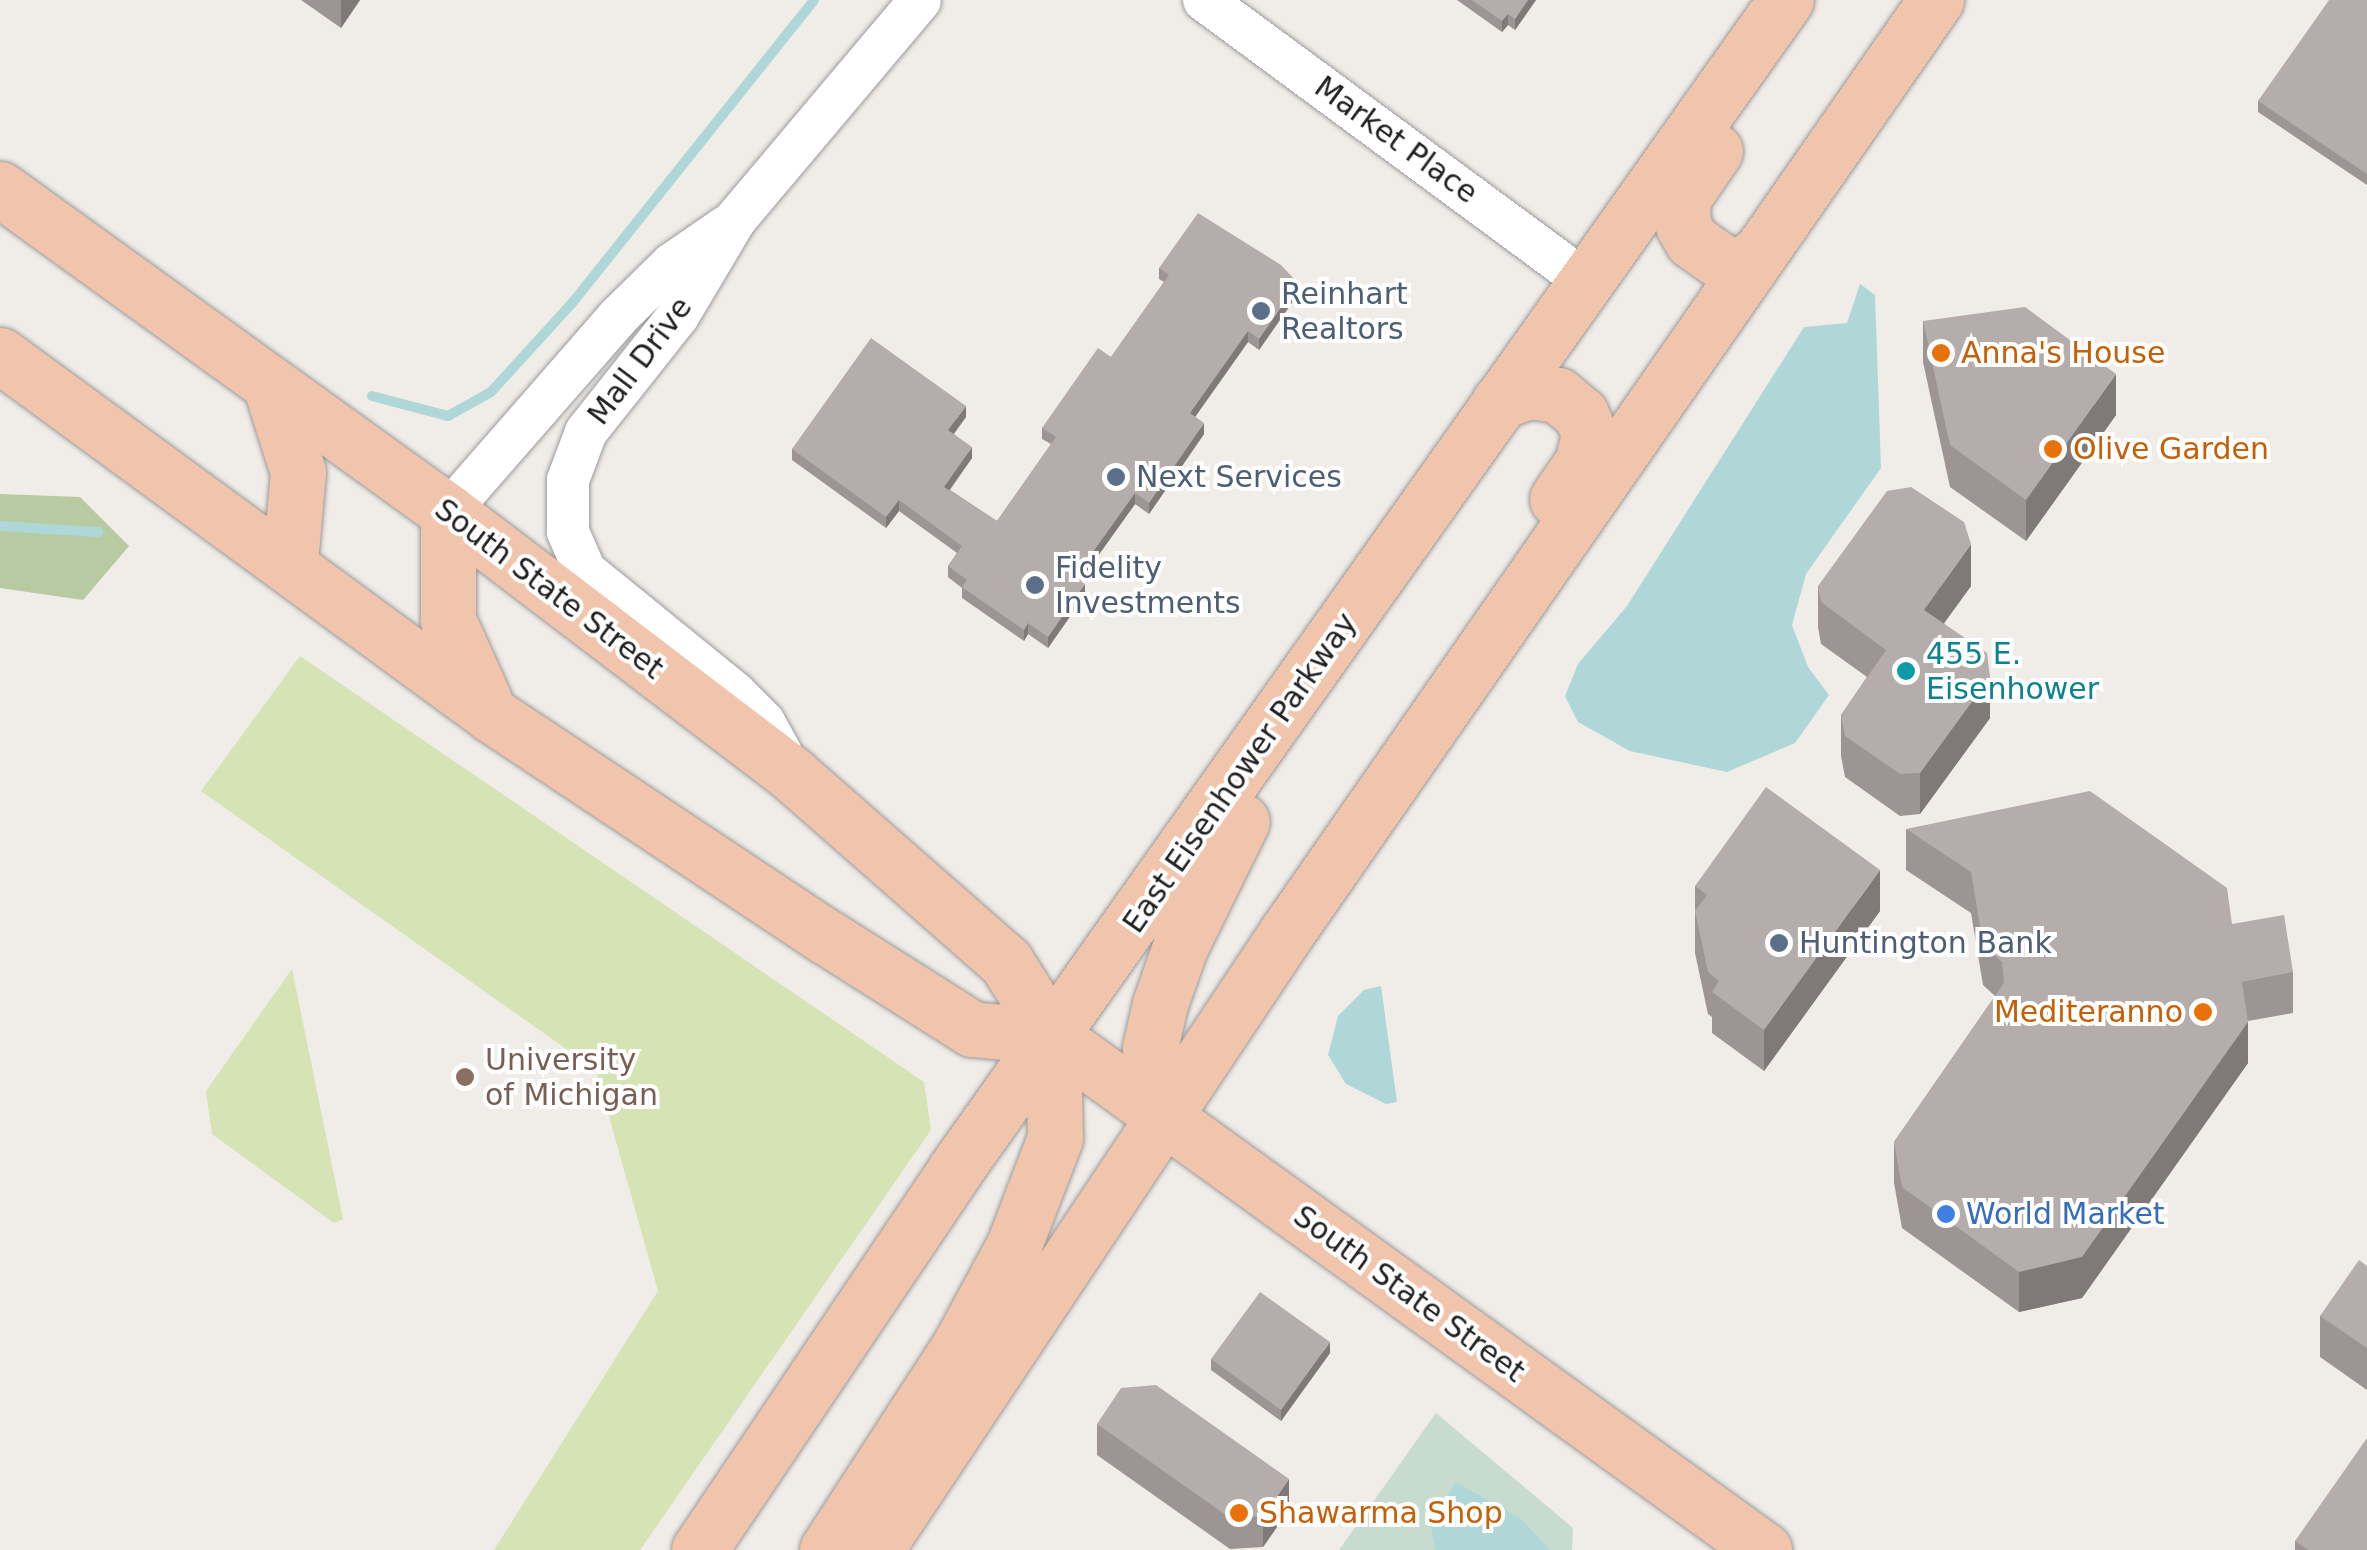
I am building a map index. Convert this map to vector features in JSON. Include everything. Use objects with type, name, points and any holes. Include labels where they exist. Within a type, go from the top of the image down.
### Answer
[{"type":"main road","name":"East Eisenhower Parkway","points":[[699,1550],[955,1170],[1786,0]]},
{"type":"main road","points":[[1760,252],[1742,266],[1705,252],[1683,225],[1682,199],[1818,0]]},
{"type":"main road","points":[[1837,142],[1892,0]]},
{"type":"main road","points":[[875,1550],[1287,932],[1936,0]]},
{"type":"main road","name":"South State Street","points":[[0,189],[448,512],[793,775],[1006,962],[1053,1037],[1764,1550]]},
{"type":"main road","points":[[0,218],[142,292]]},
{"type":"main road","name":"South State Street","points":[[0,355],[290,561],[492,714],[972,1028],[1053,1037]]},
{"type":"main road","points":[[271,387],[298,472],[290,561]]},
{"type":"main road","points":[[1287,932],[1320,835],[1583,461],[1585,424],[1558,395],[1530,391],[1499,402]]},
{"type":"main road","points":[[1162,1116],[1150,1048],[1165,987],[1210,878],[1244,818],[1404,589],[1451,474]]},
{"type":"main road","points":[[448,512],[448,620],[492,714]]},
{"type":"main road","points":[[827,1550],[960,1345],[1014,1245],[1056,1138],[1053,1037]]},
{"type":"main road","points":[[723,1550],[883,1312],[955,1170]]},
{"type":"street","name":"Mall Drive","points":[[793,775],[764,722],[735,693],[585,572],[565,505],[586,432],[678,316],[735,220],[920,0]]},
{"type":"street","name":"Market Place","points":[[1204,0],[1586,282]]},
{"type":"street","name":"Mall Drive","points":[[448,512],[617,318],[672,264],[735,220]]},
{"type":"green space","points":[[0,494],[80,497],[129,546],[83,600],[0,588]]},
{"type":"green space","points":[[300,656],[924,1082],[931,1130],[640,1550],[494,1550],[658,1291],[596,1070],[201,791]]},
{"type":"green space","points":[[292,969],[343,1219],[334,1223],[212,1134],[206,1091]]},
{"type":"green space","points":[[1436,1413],[1573,1528],[1572,1550],[1339,1550]]},
{"type":"water","points":[[1860,284],[1875,295],[1881,468],[1806,574],[1792,625],[1808,667],[1829,695],[1795,743],[1727,772],[1630,751],[1578,722],[1565,696],[1578,664],[1627,606],[1804,327],[1847,323]]},
{"type":"water","points":[[1381,986],[1397,1102],[1386,1104],[1346,1084],[1328,1055],[1338,1016],[1364,990]]},
{"type":"water","points":[[1456,1482],[1521,1519],[1550,1550],[1435,1550],[1430,1522]]},
{"type":"building","points":[[1472,0],[1528,0],[1515,19],[1508,14],[1502,21]]},
{"type":"building","points":[[2329,0],[2367,0],[2367,174],[2258,101]]},
{"type":"building","points":[[1198,213],[1281,265],[1298,283],[1259,339],[1248,331],[1190,413],[1204,423],[1149,503],[1135,493],[1075,577],[1085,584],[1048,637],[1028,623],[1024,630],[962,587],[967,580],[948,566],[962,546],[899,500],[886,517],[792,449],[871,338],[966,406],[948,430],[972,447],[944,487],[997,521],[1056,437],[1042,428],[1098,348],[1111,357],[1169,275],[1159,268]]},
{"type":"building","points":[[2025,307],[2116,374],[2026,500],[1950,445],[1923,321]]},
{"type":"building","name":"455 E. Eisenhower","points":[[1911,487],[1964,522],[1971,544],[1924,610],[1987,653],[1990,677],[1920,773],[1900,774],[1845,736],[1841,715],[1886,650],[1821,602],[1818,586],[1887,491]]},
{"type":"building","name":"Huntington Bank","points":[[1766,787],[1880,870],[1764,1030],[1712,992],[1719,981],[1708,972],[1695,911],[1707,895],[1695,886]]},
{"type":"building","points":[[2090,791],[2227,888],[2232,924],[2284,915],[2293,972],[2242,982],[2248,1022],[2082,1257],[2019,1272],[1902,1187],[1894,1142],[2004,983],[2002,962],[1983,944],[1971,872],[1906,829]]},
{"type":"building","points":[[2359,1260],[2367,1266],[2367,1348],[2320,1316]]},
{"type":"building","points":[[1260,1292],[1330,1342],[1281,1410],[1211,1359]]},
{"type":"building","points":[[1156,1385],[1289,1479],[1263,1516],[1230,1518],[1097,1424],[1121,1388]]},
{"type":"building","points":[[2367,1438],[2367,1550],[2308,1550],[2295,1541]]},
{"type":"waterway","points":[[372,396],[448,416],[491,392],[573,302],[814,0]]},
{"type":"waterway","points":[[0,526],[99,532]]},
{"type":"place","name":"Reinhart Realtors","points":[[1261,311]]},
{"type":"place","name":"Anna's House","points":[[1941,353]]},
{"type":"place","name":"Olive Garden","points":[[2053,449]]},
{"type":"place","name":"Next Services","points":[[1116,477]]},
{"type":"place","name":"Fidelity Investments","points":[[1035,585]]},
{"type":"place","name":"455 E. Eisenhower","points":[[1906,671]]},
{"type":"place","name":"Huntington Bank","points":[[1779,943]]},
{"type":"place","name":"Mediteranno","points":[[2203,1012]]},
{"type":"place","name":"University of Michigan","points":[[465,1077]]},
{"type":"place","name":"World Market","points":[[1946,1214]]},
{"type":"place","name":"Shawarma Shop","points":[[1239,1513]]}]
